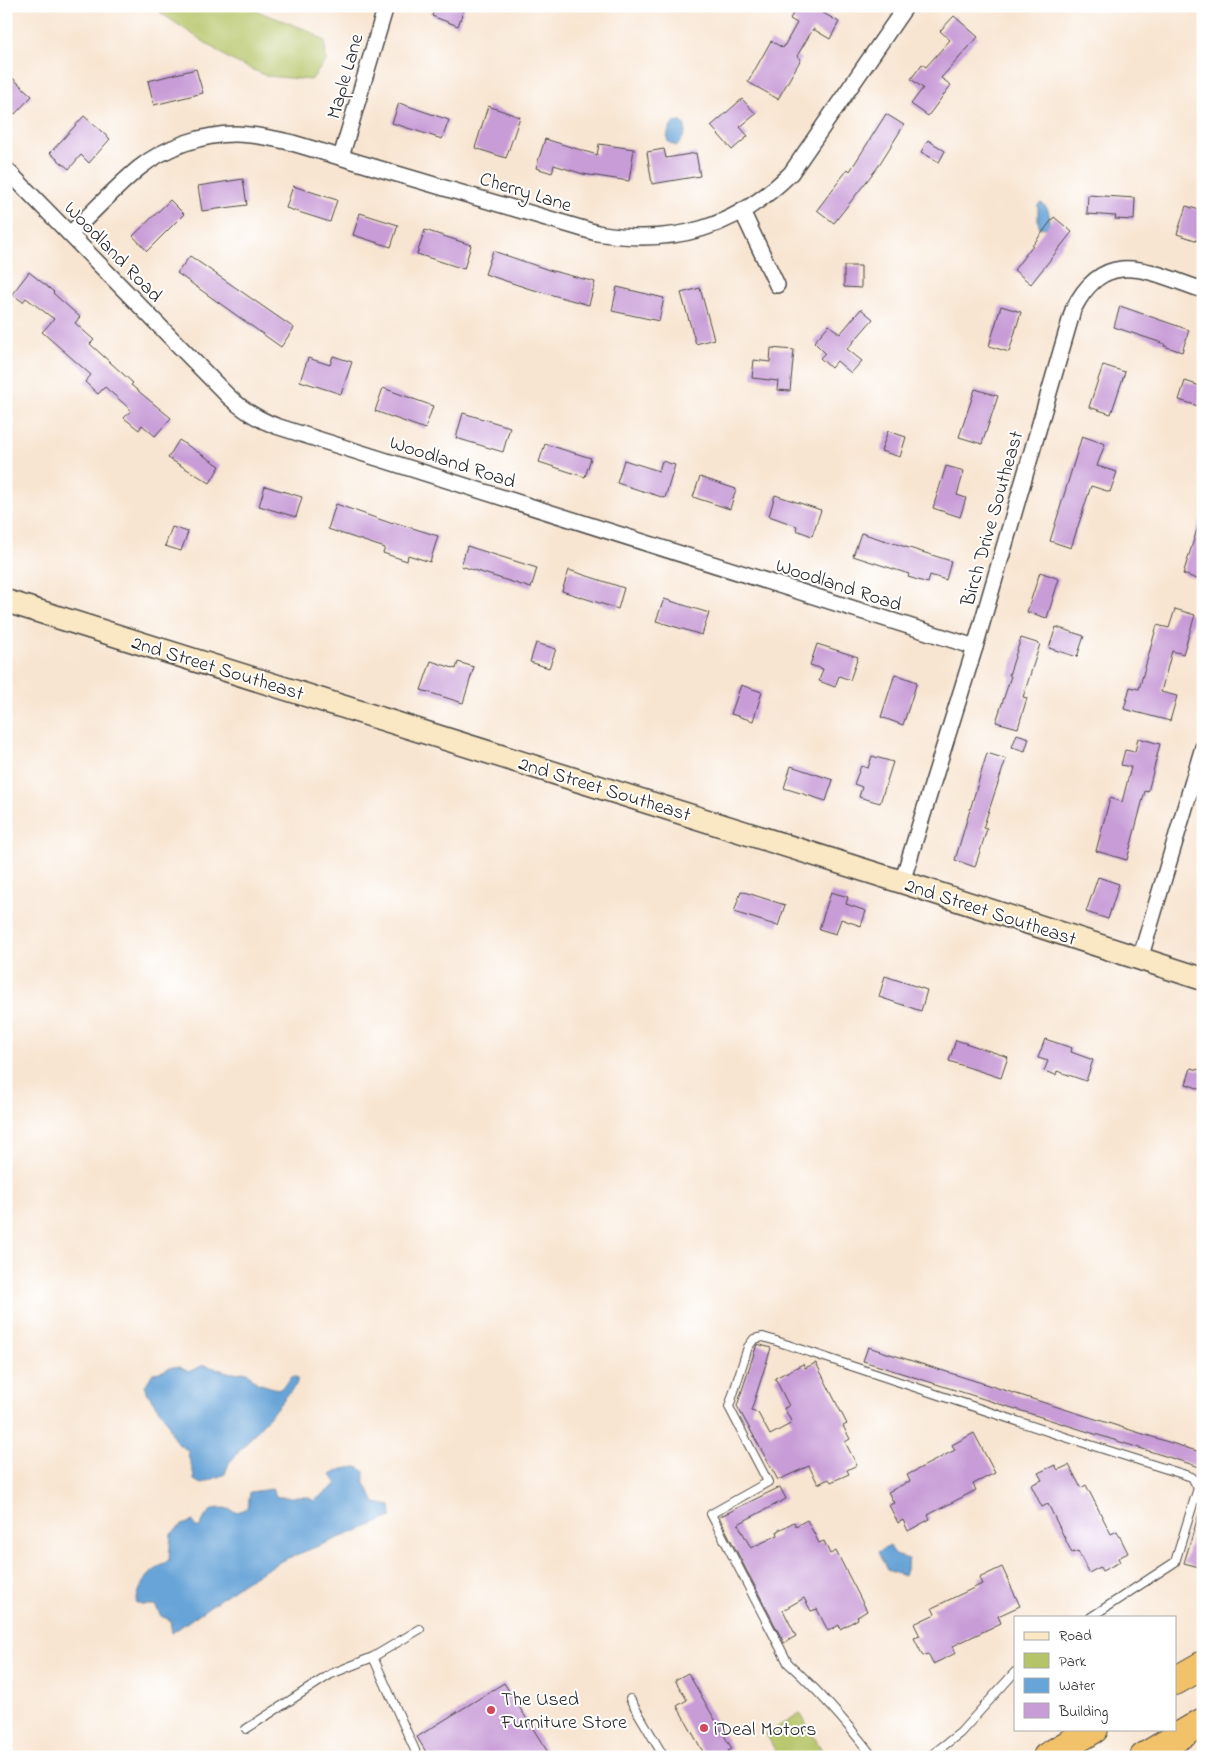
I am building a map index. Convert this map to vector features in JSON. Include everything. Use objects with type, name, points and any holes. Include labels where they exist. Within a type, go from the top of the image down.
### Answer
[{"type":"highway","points":[[1176,1680],[1203,1666]]},
{"type":"highway","points":[[1144,1757],[1203,1722]]},
{"type":"highway","points":[[1047,1757],[1092,1730]]},
{"type":"street","name":"Maple Lane","points":[[341,157],[386,6]]},
{"type":"street","name":"Cherry Lane","points":[[70,234],[140,167],[161,154],[209,136],[236,134],[262,136],[289,142],[597,233],[625,238],[650,238],[697,231],[758,202],[791,173],[906,6]]},
{"type":"street","name":"Woodland Road","points":[[6,170],[228,396],[242,409],[258,419],[975,648]]},
{"type":"street","points":[[742,211],[777,285]]},
{"type":"street","name":"Birch Drive Southeast","points":[[902,882],[975,648],[1073,310],[1080,297],[1090,285],[1101,275],[1113,270],[1127,268],[1141,270],[1203,290]]},
{"type":"street","name":"2nd Street Southeast","points":[[6,601],[902,882],[1203,979]]},
{"type":"street","points":[[1140,959],[1203,747]]},
{"type":"lane","points":[[873,1757],[848,1726],[788,1662],[711,1514],[768,1482],[729,1407],[748,1347],[754,1339],[763,1337],[773,1340],[1192,1478],[1198,1488],[1175,1562],[1093,1616]]},
{"type":"lane","points":[[246,1729],[331,1674],[373,1657],[420,1629]]},
{"type":"lane","points":[[373,1657],[416,1756]]},
{"type":"lane","points":[[929,1757],[960,1733],[1014,1673]]},
{"type":"lane","points":[[630,1699],[664,1757]]},
{"type":"green space","points":[[155,6],[244,6],[307,30],[325,41],[326,61],[311,80],[267,76],[231,60],[161,13]]},
{"type":"green space","points":[[800,1713],[826,1757],[779,1757],[766,1734]]},
{"type":"water","points":[[675,122],[681,122],[685,127],[685,133],[676,146],[668,142],[667,139],[668,131]]},
{"type":"water","points":[[1041,203],[1047,208],[1049,217],[1048,227],[1040,228],[1038,205]]},
{"type":"water","points":[[204,1365],[231,1373],[247,1372],[257,1383],[280,1389],[293,1376],[298,1378],[296,1385],[229,1463],[225,1474],[201,1484],[194,1480],[188,1450],[177,1443],[167,1421],[151,1399],[145,1386],[153,1373],[174,1367],[188,1372]]},
{"type":"water","points":[[357,1467],[364,1471],[364,1481],[375,1503],[391,1506],[392,1517],[283,1560],[244,1582],[172,1633],[170,1620],[161,1616],[155,1605],[142,1605],[136,1602],[144,1582],[157,1568],[169,1560],[171,1534],[182,1525],[193,1521],[195,1527],[200,1527],[208,1513],[218,1508],[225,1508],[235,1512],[243,1510],[248,1504],[250,1492],[272,1489],[277,1497],[308,1497],[314,1501],[337,1484],[331,1475],[342,1469]]},
{"type":"water","points":[[890,1546],[895,1555],[909,1559],[904,1576],[887,1570],[878,1552]]},
{"type":"building","points":[[435,6],[465,6],[458,26],[432,16]]},
{"type":"building","points":[[797,6],[811,6],[839,22],[830,39],[813,29],[797,56],[801,59],[778,99],[748,82],[771,41],[783,48],[797,23],[790,19]]},
{"type":"building","points":[[954,16],[978,37],[941,78],[951,85],[928,116],[911,104],[923,88],[911,79],[922,64],[926,67],[950,40],[940,31]]},
{"type":"building","points":[[196,69],[203,93],[154,105],[148,81]]},
{"type":"building","points":[[6,72],[32,96],[15,114],[6,106]]},
{"type":"building","points":[[742,99],[756,114],[740,127],[748,136],[732,150],[711,126]]},
{"type":"building","points":[[399,103],[449,120],[442,139],[392,123]]},
{"type":"building","points":[[488,106],[520,117],[506,158],[475,148]]},
{"type":"building","points":[[886,114],[904,125],[877,168],[834,223],[817,210],[848,169],[850,171]]},
{"type":"building","points":[[84,116],[110,139],[89,163],[81,155],[69,169],[50,153]]},
{"type":"building","points":[[545,139],[597,155],[599,144],[634,149],[629,181],[583,174],[554,165],[552,173],[536,168]]},
{"type":"building","points":[[928,140],[945,151],[939,162],[921,152]]},
{"type":"building","points":[[664,149],[666,158],[696,153],[700,176],[652,184],[647,152]]},
{"type":"building","points":[[243,179],[247,205],[202,211],[198,186]]},
{"type":"building","points":[[293,186],[337,200],[330,222],[286,208]]},
{"type":"building","points":[[1088,195],[1135,198],[1134,220],[1115,219],[1116,216],[1087,214]]},
{"type":"building","points":[[170,200],[184,214],[147,251],[133,236]]},
{"type":"building","points":[[1186,206],[1203,211],[1203,228],[1198,241],[1177,234]]},
{"type":"building","points":[[360,213],[398,225],[391,247],[353,235]]},
{"type":"building","points":[[1054,217],[1072,232],[1031,284],[1014,270]]},
{"type":"building","points":[[425,230],[471,245],[464,269],[417,254]]},
{"type":"building","points":[[493,251],[549,270],[595,282],[589,305],[485,274]]},
{"type":"building","points":[[190,256],[294,328],[281,347],[177,273]]},
{"type":"building","points":[[844,266],[861,266],[861,288],[844,287]]},
{"type":"building","points":[[29,272],[54,292],[80,317],[75,323],[94,340],[90,344],[133,383],[131,385],[171,418],[155,436],[142,425],[139,430],[124,418],[131,410],[105,387],[98,394],[85,382],[91,375],[42,332],[54,319],[26,298],[23,302],[12,294]]},
{"type":"building","points":[[617,287],[664,298],[659,321],[612,311]]},
{"type":"building","points":[[700,288],[714,339],[696,344],[681,293]]},
{"type":"building","points":[[1001,306],[1021,312],[1009,352],[989,346]]},
{"type":"building","points":[[1120,306],[1189,330],[1182,352],[1164,346],[1165,344],[1114,327]]},
{"type":"building","points":[[861,309],[873,319],[847,349],[862,361],[851,373],[837,361],[831,368],[820,358],[825,353],[814,342],[829,325],[840,334]]},
{"type":"building","points":[[771,348],[794,350],[790,391],[777,390],[778,381],[752,378],[754,360],[770,362]]},
{"type":"building","points":[[333,356],[352,362],[341,394],[300,381],[308,358],[330,365]]},
{"type":"building","points":[[1103,365],[1125,372],[1111,414],[1089,407]]},
{"type":"building","points":[[1185,381],[1203,387],[1198,406],[1179,400]]},
{"type":"building","points":[[383,388],[433,406],[425,429],[375,411]]},
{"type":"building","points":[[975,389],[998,396],[982,444],[959,437]]},
{"type":"building","points":[[463,413],[510,427],[503,452],[456,438]]},
{"type":"building","points":[[888,431],[906,437],[900,457],[881,451]]},
{"type":"building","points":[[1082,436],[1105,444],[1097,466],[1117,472],[1110,492],[1091,486],[1071,548],[1050,541]]},
{"type":"building","points":[[179,440],[220,466],[210,483],[168,458]]},
{"type":"building","points":[[545,444],[591,458],[585,477],[539,462]]},
{"type":"building","points":[[624,460],[659,471],[662,461],[675,465],[665,498],[617,483]]},
{"type":"building","points":[[946,466],[964,471],[957,495],[966,498],[960,517],[933,508]]},
{"type":"building","points":[[700,477],[736,489],[730,509],[693,497]]},
{"type":"building","points":[[265,486],[302,497],[296,517],[259,506]]},
{"type":"building","points":[[775,495],[821,510],[812,536],[796,530],[797,526],[769,516]]},
{"type":"building","points":[[336,504],[393,524],[393,522],[438,536],[430,562],[408,555],[407,561],[383,553],[385,548],[328,529]]},
{"type":"building","points":[[1200,520],[1203,520],[1203,581],[1183,574]]},
{"type":"building","points":[[172,527],[188,532],[181,551],[165,546]]},
{"type":"building","points":[[861,533],[951,561],[946,580],[930,575],[928,583],[908,577],[909,574],[853,556]]},
{"type":"building","points":[[467,546],[537,568],[531,588],[461,566]]},
{"type":"building","points":[[569,570],[624,588],[618,609],[562,591]]},
{"type":"building","points":[[1040,572],[1059,579],[1047,618],[1027,612]]},
{"type":"building","points":[[664,599],[709,613],[702,635],[656,621]]},
{"type":"building","points":[[1175,609],[1195,615],[1183,654],[1172,651],[1161,692],[1177,696],[1170,721],[1124,709],[1130,687],[1139,689],[1157,625],[1169,628]]},
{"type":"building","points":[[1056,627],[1084,636],[1077,657],[1049,648]]},
{"type":"building","points":[[1021,638],[1040,644],[1023,697],[1027,698],[1018,728],[996,722]]},
{"type":"building","points":[[536,643],[556,649],[549,668],[530,662]]},
{"type":"building","points":[[817,644],[858,657],[850,680],[839,676],[835,687],[819,681],[823,669],[810,665]]},
{"type":"building","points":[[431,661],[456,669],[458,662],[474,667],[463,703],[421,690]]},
{"type":"building","points":[[895,674],[917,682],[903,725],[881,717]]},
{"type":"building","points":[[741,685],[762,692],[753,721],[731,714]]},
{"type":"building","points":[[1017,734],[1029,738],[1025,751],[1012,747]]},
{"type":"building","points":[[1138,738],[1160,744],[1148,792],[1145,791],[1127,860],[1096,851],[1110,798],[1122,802],[1131,767],[1121,765],[1125,750],[1135,752]]},
{"type":"building","points":[[987,753],[1006,759],[983,828],[987,829],[975,867],[955,860]]},
{"type":"building","points":[[872,756],[893,762],[880,803],[859,797],[862,787],[854,784],[861,766],[868,768]]},
{"type":"building","points":[[791,766],[833,780],[826,801],[784,788]]},
{"type":"building","points":[[1098,877],[1119,884],[1108,919],[1086,912]]},
{"type":"building","points":[[741,891],[785,905],[778,926],[734,912]]},
{"type":"building","points":[[831,892],[848,897],[846,904],[866,911],[861,926],[841,919],[836,934],[819,929]]},
{"type":"building","points":[[885,976],[927,990],[921,1011],[879,997]]},
{"type":"building","points":[[1045,1039],[1072,1048],[1071,1052],[1093,1060],[1086,1081],[1057,1071],[1056,1075],[1044,1071],[1048,1061],[1038,1058]]},
{"type":"building","points":[[956,1040],[1008,1057],[1001,1078],[949,1061]]},
{"type":"building","points":[[1191,1068],[1203,1071],[1203,1090],[1186,1084]]},
{"type":"building","points":[[757,1344],[771,1348],[751,1411],[758,1413],[770,1435],[792,1423],[784,1408],[789,1406],[775,1378],[803,1364],[805,1368],[816,1363],[847,1424],[843,1426],[850,1439],[845,1442],[857,1465],[847,1470],[849,1474],[831,1482],[829,1479],[818,1484],[809,1466],[778,1480],[737,1406]]},
{"type":"building","points":[[868,1347],[1203,1453],[1203,1468],[863,1361]]},
{"type":"building","points":[[974,1433],[995,1473],[973,1484],[976,1490],[928,1515],[930,1519],[908,1531],[903,1520],[898,1523],[889,1505],[894,1503],[888,1492],[910,1481],[907,1475],[955,1450],[952,1445]]},
{"type":"building","points":[[1055,1465],[1058,1470],[1069,1465],[1081,1488],[1086,1485],[1111,1534],[1117,1531],[1128,1553],[1118,1558],[1120,1562],[1102,1571],[1100,1567],[1089,1573],[1078,1551],[1072,1553],[1048,1504],[1042,1507],[1031,1485],[1042,1480],[1038,1473]]},
{"type":"building","points":[[780,1487],[786,1499],[738,1524],[751,1548],[778,1535],[777,1531],[794,1522],[796,1526],[807,1520],[819,1543],[824,1541],[830,1554],[836,1551],[867,1611],[857,1617],[858,1619],[840,1629],[839,1625],[828,1631],[817,1609],[811,1611],[804,1598],[783,1610],[796,1636],[784,1643],[719,1517]]},
{"type":"building","points":[[1200,1510],[1203,1511],[1203,1554],[1199,1567],[1184,1563]]},
{"type":"building","points":[[1002,1567],[1020,1606],[998,1616],[1001,1623],[953,1646],[956,1653],[933,1664],[928,1654],[923,1656],[914,1638],[920,1636],[914,1624],[935,1614],[932,1608],[982,1584],[979,1578]]},
{"type":"building","name":"iDeal Motors","points":[[688,1673],[732,1749],[728,1751],[732,1757],[706,1757],[677,1706],[687,1700],[675,1680]]},
{"type":"building","name":"The Used Furniture Store","points":[[504,1683],[551,1757],[429,1757],[417,1737]]},
{"type":"place","name":"The Used Furniture Store","points":[[491,1710]]},
{"type":"place","name":"iDeal Motors","points":[[704,1728]]}]
